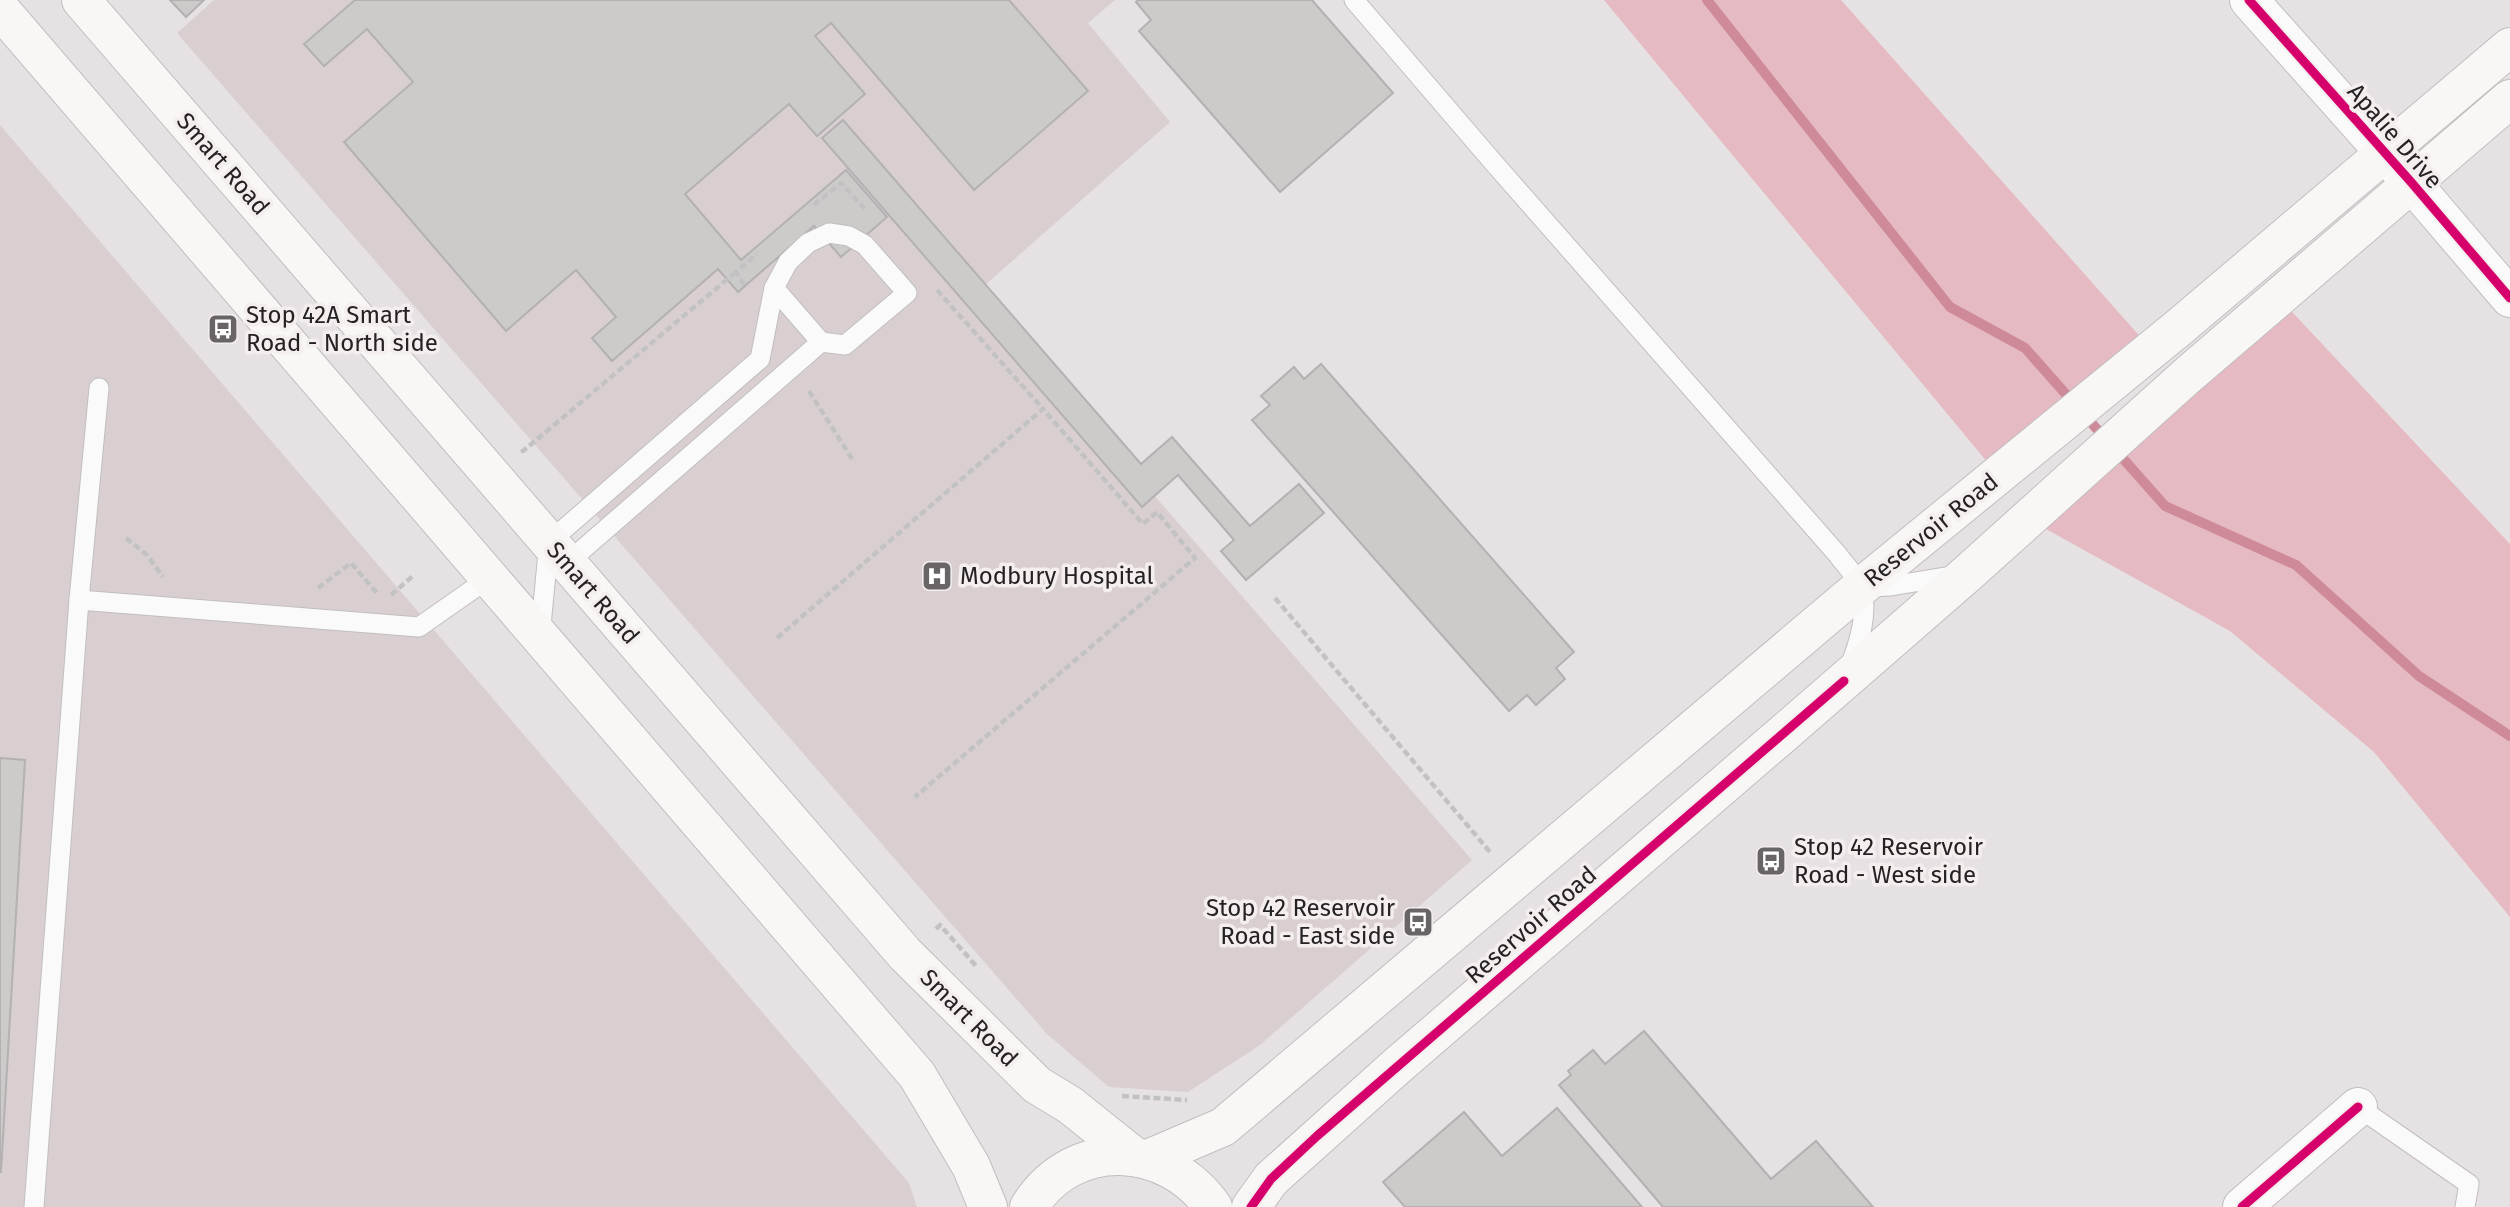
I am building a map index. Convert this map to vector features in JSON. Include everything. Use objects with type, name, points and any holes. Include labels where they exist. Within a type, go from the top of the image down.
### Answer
[{"type":"main road","name":"Smart Road","points":[[81,0],[905,954],[1037,1086],[1070,1105],[1141,1158]]},
{"type":"main road","points":[[0,9],[917,1075],[971,1166],[988,1207]]},
{"type":"main road","name":"Reservoir Road","points":[[1141,1158],[1223,1127],[1861,587],[2099,392],[2510,47]]},
{"type":"main road","name":"Reservoir Road","points":[[1251,1207],[1271,1179],[1317,1136],[1844,681],[2120,436],[2510,99]]},
{"type":"main road","points":[[1029,1207],[1042,1190],[1069,1169],[1101,1158],[1141,1158],[1169,1167],[1188,1179],[1213,1207]]},
{"type":"street","name":"Apalie Drive","points":[[2249,0],[2386,153],[2510,298]]},
{"type":"street","points":[[2242,1207],[2358,1107]]},
{"type":"lane","points":[[1354,0],[1502,173],[1838,555],[1861,587],[1863,621],[1860,641],[1844,681]]},
{"type":"lane","points":[[540,637],[558,552],[760,359],[774,288],[788,262],[808,243],[829,233],[849,236],[865,245],[908,293],[845,345],[821,342],[774,288]]},
{"type":"lane","points":[[558,552],[821,342]]},
{"type":"lane","points":[[34,1207],[79,600],[99,388]]},
{"type":"lane","points":[[1861,587],[1891,586],[1968,573]]},
{"type":"lane","points":[[79,600],[419,627],[489,578]]},
{"type":"lane","points":[[2358,1107],[2469,1184],[2465,1207]]},
{"type":"path","points":[[514,440],[523,451],[736,272]]},
{"type":"path","points":[[777,638],[1043,409],[1143,524],[1157,512],[1195,558],[915,797]]},
{"type":"path","points":[[126,538],[147,555],[163,577],[176,580]]},
{"type":"path","points":[[308,596],[351,563],[383,601],[414,575]]},
{"type":"path","points":[[1275,598],[1492,855]]},
{"type":"path","points":[[905,954],[940,925],[984,975]]},
{"type":"path","points":[[1109,1095],[1187,1100],[1198,1093]]},
{"type":"shaded area","name":"Modbury Hospital","points":[[214,0],[1115,0],[1088,23],[1170,122],[977,292],[1472,860],[1260,1045],[1188,1092],[1109,1087],[1047,1034],[177,33]]},
{"type":"shaded area","points":[[1604,0],[1841,0],[2152,350],[1998,475]]},
{"type":"shaded area","points":[[0,125],[909,1183],[917,1207],[0,1207]]},
{"type":"shaded area","points":[[2278,297],[2510,544],[2510,917],[2374,752],[2230,631],[2028,519]]},
{"type":"building","points":[[170,0],[204,0],[186,17]]},
{"type":"building","points":[[355,0],[1009,0],[1088,91],[974,190],[831,23],[815,36],[865,94],[817,136],[789,104],[685,194],[741,260],[846,170],[887,217],[841,257],[814,226],[738,292],[718,269],[612,361],[592,338],[616,317],[576,270],[506,331],[344,142],[413,82],[367,29],[324,66],[304,44]]},
{"type":"building","points":[[1312,0],[1393,93],[1280,192],[1139,31],[1151,20],[1136,2]]},
{"type":"building","points":[[843,120],[1141,464],[1172,437],[1250,526],[1299,484],[1324,513],[1246,580],[1221,551],[1234,540],[1178,475],[1142,507],[822,138]]},
{"type":"building","points":[[1321,364],[1574,652],[1556,668],[1565,679],[1536,705],[1527,695],[1509,711],[1252,420],[1270,405],[1261,396],[1294,367],[1304,379]]},
{"type":"building","points":[[0,758],[25,760],[1,1172],[0,1172]]},
{"type":"building","points":[[1644,1031],[1771,1179],[1816,1141],[1873,1207],[1663,1207],[1559,1085],[1571,1075],[1568,1071],[1593,1050],[1605,1064]]},
{"type":"building","points":[[1557,1108],[1642,1207],[1405,1207],[1383,1182],[1464,1112],[1502,1156]]},
{"type":"waterway","points":[[1707,0],[1950,307],[2025,348],[2165,506],[2296,565],[2419,676],[2510,736]]},
{"type":"cycle path","points":[[2249,0],[2510,298]]},
{"type":"cycle path","points":[[1251,1207],[1271,1179],[1317,1136],[1844,681]]},
{"type":"cycle path","points":[[2242,1207],[2358,1107]]},
{"type":"place","name":"Stop 42A Smart Road - North side","points":[[223,329]]},
{"type":"place","name":"Modbury Hospital","points":[[937,576]]},
{"type":"place","name":"Stop 42 Reservoir Road - West side","points":[[1771,861]]},
{"type":"place","name":"Stop 42 Reservoir Road - East side","points":[[1418,922]]}]
